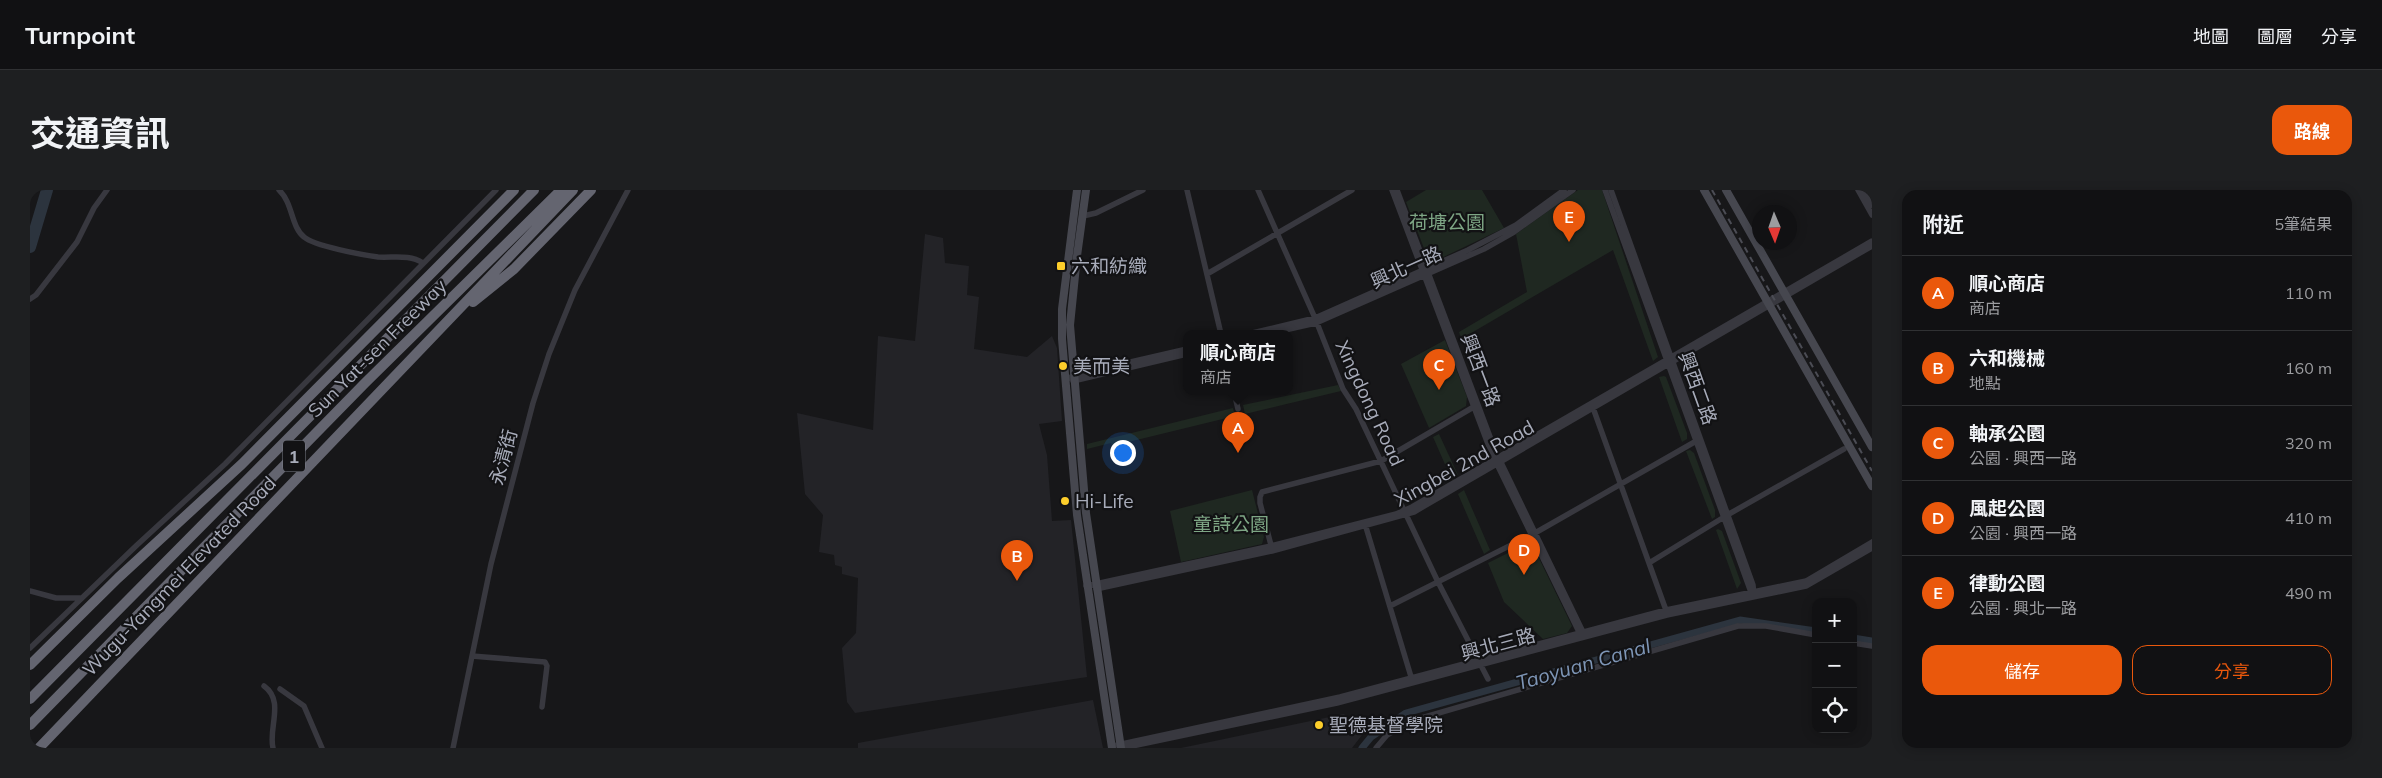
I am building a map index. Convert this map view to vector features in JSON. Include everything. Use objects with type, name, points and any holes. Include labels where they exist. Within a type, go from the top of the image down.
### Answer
[{"type":"highway","points":[[460,243],[506,190]]},
{"type":"highway","name":"Wugu-Yangmei Elevated Road","points":[[33,662],[118,578],[242,464],[514,190]]},
{"type":"highway","name":"Sun Yat-sen Freeway","points":[[30,699],[534,190]]},
{"type":"highway","name":"Sun Yat-sen Freeway","points":[[30,725],[366,383],[561,190]]},
{"type":"highway","name":"Wugu-Yangmei Elevated Road","points":[[39,748],[573,190]]},
{"type":"highway","points":[[444,324],[514,269],[591,190]]},
{"type":"main road","points":[[1077,190],[1062,309],[1086,513],[1122,746]]},
{"type":"main road","points":[[1086,190],[1070,325],[1077,515],[1086,586],[1112,748]]},
{"type":"main road","points":[[1704,190],[1872,486]]},
{"type":"main road","points":[[1726,190],[1872,447]]},
{"type":"street","points":[[30,299],[36,295],[77,242],[94,208],[108,190]]},
{"type":"street","points":[[279,190],[290,205],[298,230],[303,237],[361,255],[409,257],[423,263]]},
{"type":"street","points":[[30,648],[80,598],[225,464],[496,190]]},
{"type":"street","name":"永清街","points":[[453,748],[506,500],[549,354],[575,290],[628,190]]},
{"type":"street","points":[[1083,216],[1096,213],[1143,190]]},
{"type":"street","points":[[1187,190],[1220,330]]},
{"type":"street","name":"Xingdong Road","points":[[1258,190],[1343,389],[1356,409],[1404,513],[1488,679]]},
{"type":"street","points":[[1207,274],[1352,190]]},
{"type":"street","points":[[1392,190],[1426,272]]},
{"type":"street","points":[[1397,190],[1426,272]]},
{"type":"street","points":[[1281,330],[1315,320],[1426,272],[1481,245],[1512,228],[1564,190]]},
{"type":"street","name":"興北一路","points":[[1426,272],[1484,249],[1514,232],[1573,190]]},
{"type":"street","points":[[1605,190],[1669,361]]},
{"type":"street","name":"興西二路","points":[[1611,190],[1669,361],[1753,594]]},
{"type":"street","points":[[1858,190],[1872,215]]},
{"type":"street","points":[[1864,190],[1872,205]]},
{"type":"street","name":"Xingbei 2nd Road","points":[[1785,294],[1872,241]]},
{"type":"street","name":"Xingbei 2nd Road","points":[[1086,586],[1097,586],[1272,548],[1404,513],[1498,461],[1768,303],[1872,246]]},
{"type":"street","name":"興西一路","points":[[1426,272],[1498,461],[1533,534]]},
{"type":"street","points":[[1267,330],[1315,320]]},
{"type":"street","points":[[1071,378],[1183,350]]},
{"type":"street","points":[[1071,378],[1183,355]]},
{"type":"street","points":[[1235,395],[1238,409]]},
{"type":"street","points":[[1592,405],[1667,612]]},
{"type":"street","points":[[1272,548],[1260,503],[1262,492],[1381,461],[1476,406]]},
{"type":"street","points":[[1390,606],[1533,534],[1699,440]]},
{"type":"street","points":[[1649,564],[1726,516],[1844,449]]},
{"type":"street","points":[[1365,524],[1412,679]]},
{"type":"street","points":[[1533,534],[1582,634]]},
{"type":"street","points":[[1112,748],[1340,697],[1667,612],[1806,581],[1872,542]]},
{"type":"street","points":[[1753,594],[1806,586],[1872,548]]},
{"type":"street","points":[[30,591],[56,598],[80,598]]},
{"type":"street","points":[[1376,748],[1387,735],[1411,721],[1738,626],[1766,626],[1812,635]]},
{"type":"street","points":[[1857,644],[1872,646]]},
{"type":"street","points":[[472,656],[545,662],[547,666],[542,707]]},
{"type":"street","points":[[264,686],[270,690],[276,716],[271,740],[273,748]]},
{"type":"street","points":[[280,689],[304,706],[322,748]]},
{"type":"shaded area","points":[[925,234],[943,238],[945,263],[969,266],[967,295],[979,297],[974,349],[1027,357],[1052,336],[1057,348],[1062,421],[1039,424],[1047,455],[1052,521],[1071,520],[1087,677],[855,713],[847,702],[842,648],[856,633],[858,578],[842,574],[842,567],[835,565],[834,555],[819,552],[823,515],[805,494],[797,413],[873,430],[878,336],[915,341]]},
{"type":"shaded area","points":[[1093,700],[1103,748],[858,748],[858,743]]},
{"type":"shaded area","name":"聖德基督學院","points":[[1344,714],[1362,735],[1352,748],[1181,748]]},
{"type":"green space","name":"荷塘公園","points":[[1426,190],[1482,190],[1504,228],[1433,262],[1429,261],[1406,202]]},
{"type":"green space","points":[[1578,190],[1602,190],[1658,357],[1653,361],[1613,250],[1461,339],[1459,332],[1527,292],[1516,234]]},
{"type":"green space","points":[[1445,340],[1467,397],[1466,406],[1429,428],[1401,364]]},
{"type":"green space","points":[[1664,376],[1687,433],[1687,439],[1682,442],[1659,377]]},
{"type":"green space","points":[[1338,385],[1341,391],[1245,414],[1243,405]]},
{"type":"green space","points":[[1233,408],[1235,416],[1112,446],[1111,443],[1087,449],[1087,444]]},
{"type":"green space","points":[[1439,434],[1458,475],[1451,478],[1433,437]]},
{"type":"green space","points":[[1690,450],[1694,453],[1715,510],[1715,517],[1712,519],[1686,451]]},
{"type":"green space","name":"童詩公園","points":[[1252,490],[1264,537],[1262,544],[1181,562],[1170,511]]},
{"type":"green space","points":[[1464,490],[1490,550],[1484,554],[1458,494]]},
{"type":"green space","points":[[1716,530],[1722,531],[1741,583],[1737,589]]},
{"type":"green space","points":[[1528,543],[1532,544],[1572,626],[1567,633],[1543,639],[1504,602],[1488,563]]},
{"type":"waterway","points":[[30,247],[47,190]]},
{"type":"waterway","name":"Taoyuan Canal","points":[[1362,748],[1371,737],[1406,713],[1740,620],[1812,630]]},
{"type":"waterway","name":"Taoyuan Canal","points":[[1857,639],[1872,641]]},
{"type":"railway","points":[[1712,190],[1872,471]]},
{"type":"place","name":"律動公園","points":[[1569,242]]},
{"type":"place","name":"六和紡織","points":[[1061,266]]},
{"type":"place","name":"美而美","points":[[1063,366]]},
{"type":"place","name":"軸承公園","points":[[1439,390]]},
{"type":"place","name":"順心商店","points":[[1238,453]]},
{"type":"place","name":"Hi-Life","points":[[1065,501]]},
{"type":"place","name":"風起公園","points":[[1524,575]]},
{"type":"place","name":"六和機械","points":[[1017,581]]},
{"type":"place","name":"聖德基督學院","points":[[1319,725]]}]
